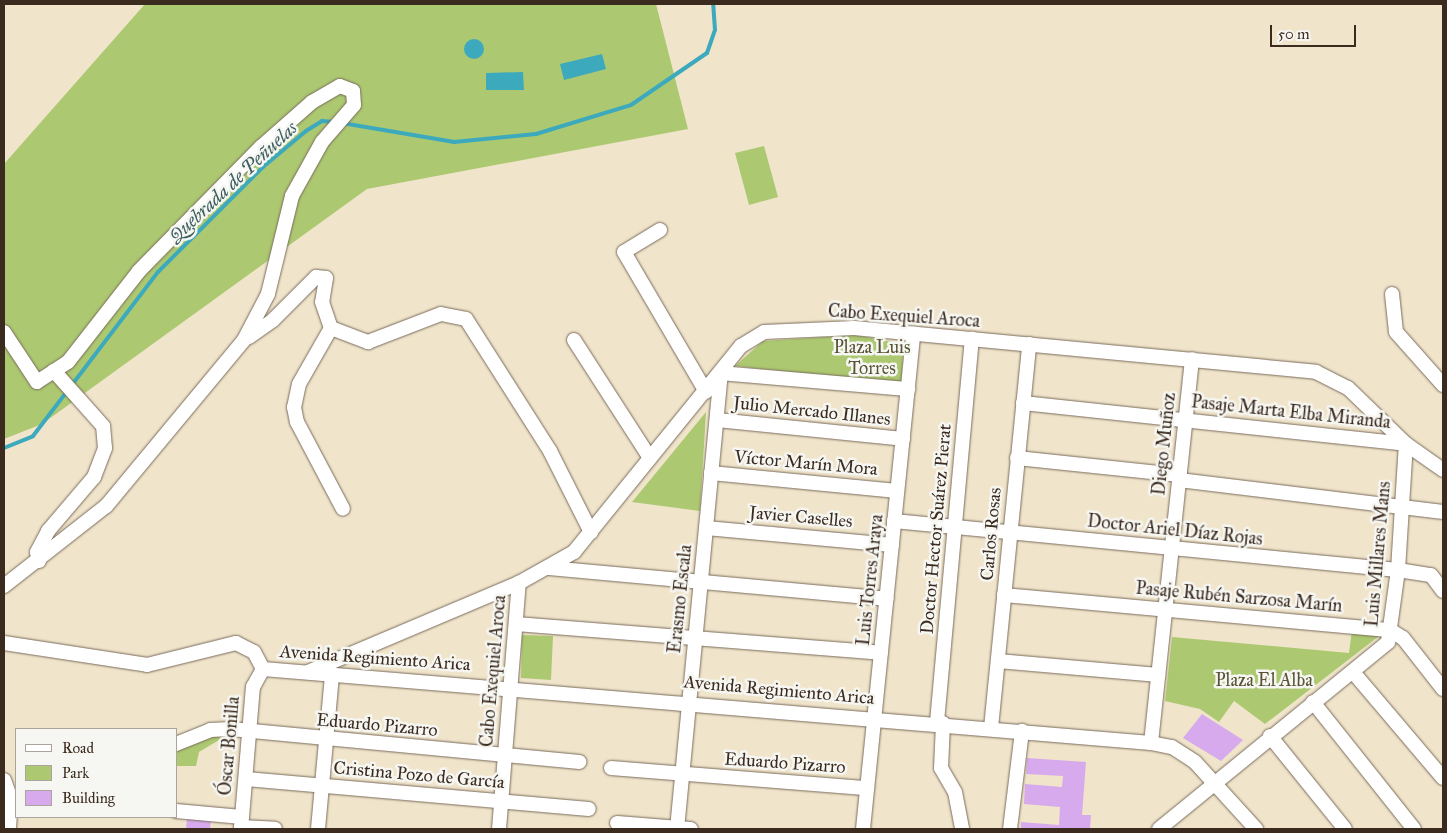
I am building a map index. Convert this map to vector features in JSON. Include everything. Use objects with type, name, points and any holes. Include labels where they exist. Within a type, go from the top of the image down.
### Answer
[{"type":"street","points":[[4,332],[37,382],[68,362],[139,271],[261,146],[312,102],[344,86],[356,98],[338,122],[292,196],[268,294],[244,340],[106,506],[40,561],[4,586]]},
{"type":"street","points":[[660,230],[624,252],[706,392]]},
{"type":"street","points":[[244,340],[273,320],[318,275],[326,281],[322,302],[331,328],[299,384],[294,407],[297,422],[343,509]]},
{"type":"street","points":[[1392,294],[1396,332],[1443,386]]},
{"type":"street","points":[[331,328],[368,342],[441,314],[466,319],[550,451],[591,532]]},
{"type":"street","name":"Cabo Exequiel Aroca","points":[[499,829],[519,584],[574,552],[706,392],[746,340],[764,332],[854,328],[1192,359],[1325,374],[1348,388],[1406,444],[1443,470]]},
{"type":"street","name":"Luis Torres Araya","points":[[863,829],[914,334]]},
{"type":"street","name":"Doctor Hector Suárez Pierat","points":[[962,829],[955,792],[941,768],[940,723],[972,339]]},
{"type":"street","points":[[574,340],[650,458]]},
{"type":"street","name":"Carlos Rosas","points":[[991,728],[1028,344]]},
{"type":"street","name":"Diego Muñoz","points":[[1151,743],[1192,359]]},
{"type":"street","points":[[40,561],[38,552],[48,531],[94,477],[104,448],[103,426],[54,371]]},
{"type":"street","points":[[721,373],[908,389]]},
{"type":"street","name":"Erasmo Escala","points":[[681,829],[682,774],[721,373]]},
{"type":"street","name":"Pasaje Marta Elba Miranda","points":[[1023,403],[1406,444]]},
{"type":"street","name":"Julio Mercado Illanes","points":[[717,420],[903,439]]},
{"type":"street","name":"Luis Millares Mans","points":[[1159,829],[1270,736],[1353,672],[1388,642],[1398,570],[1406,444]]},
{"type":"street","points":[[1017,458],[1402,505],[1443,512]]},
{"type":"street","name":"Víctor Marín Mora","points":[[712,473],[898,491]]},
{"type":"street","name":"Doctor Ariel Díaz Rojas","points":[[894,521],[1398,570],[1431,575],[1443,591]]},
{"type":"street","name":"Javier Caselles","points":[[706,528],[892,545]]},
{"type":"street","points":[[549,568],[887,599]]},
{"type":"street","points":[[308,672],[519,584]]},
{"type":"street","name":"Pasaje Rubén Sarzosa Marín","points":[[1004,595],[1165,608],[1390,630]]},
{"type":"street","points":[[516,624],[881,653]]},
{"type":"street","points":[[1390,630],[1403,638],[1443,689]]},
{"type":"street","points":[[4,643],[147,665],[236,643],[254,652],[264,668]]},
{"type":"street","points":[[998,661],[1158,675]]},
{"type":"street","name":"Avenida Regimiento Arica","points":[[264,668],[875,717],[1151,743],[1172,747],[1217,781],[1256,829]]},
{"type":"street","name":"Óscar Bonilla","points":[[242,824],[253,687],[264,668]]},
{"type":"street","points":[[1353,672],[1443,778]]},
{"type":"street","points":[[318,829],[332,674]]},
{"type":"street","points":[[1313,702],[1414,829]]},
{"type":"street","name":"Eduardo Pizarro","points":[[178,743],[210,730],[578,762]]},
{"type":"street","points":[[1010,829],[1022,731]]},
{"type":"street","points":[[1270,736],[1346,829]]},
{"type":"street","name":"Eduardo Pizarro","points":[[610,768],[867,788]]},
{"type":"street","name":"Cristina Pozo de García","points":[[246,779],[589,809]]},
{"type":"street","points":[[4,780],[14,799],[9,829]]},
{"type":"street","points":[[178,811],[275,829]]},
{"type":"street","points":[[617,823],[681,829]]},
{"type":"green space","points":[[145,4],[656,4],[688,129],[367,189],[42,424],[4,439],[4,164]]},
{"type":"green space","points":[[764,146],[778,197],[749,205],[735,153]]},
{"type":"green space","name":"Plaza Luis Torres","points":[[856,335],[903,344],[902,384],[735,366],[763,341]]},
{"type":"green space","points":[[706,412],[700,511],[632,502]]},
{"type":"green space","name":"Plaza El Alba","points":[[1352,630],[1383,633],[1265,724],[1234,701],[1219,722],[1200,709],[1165,701],[1172,637],[1349,653]]},
{"type":"green space","points":[[522,635],[553,636],[551,680],[521,678]]},
{"type":"green space","points":[[211,732],[229,734],[199,752],[196,766],[178,766],[178,747]]},
{"type":"water","points":[[470,39],[478,39],[484,45],[484,53],[478,59],[470,59],[464,53],[464,45]]},
{"type":"water","points":[[602,54],[606,69],[564,80],[560,64]]},
{"type":"water","points":[[523,72],[524,90],[486,90],[486,73]]},
{"type":"building","points":[[1202,714],[1243,740],[1221,761],[1183,738]]},
{"type":"building","points":[[1027,758],[1086,762],[1082,815],[1091,815],[1090,829],[1021,829],[1021,822],[1059,825],[1060,807],[1024,804],[1025,784],[1062,787],[1063,776],[1026,774]]},
{"type":"building","points":[[187,818],[211,819],[210,829],[186,829]]},
{"type":"waterway","name":"Quebrada de Peñuelas","points":[[342,123],[454,142],[536,134],[631,105],[707,53],[715,30],[713,4]]},
{"type":"waterway","name":"Quebrada de Peñuelas","points":[[4,448],[33,436],[158,272],[263,167],[306,131],[322,121],[335,122]]}]
